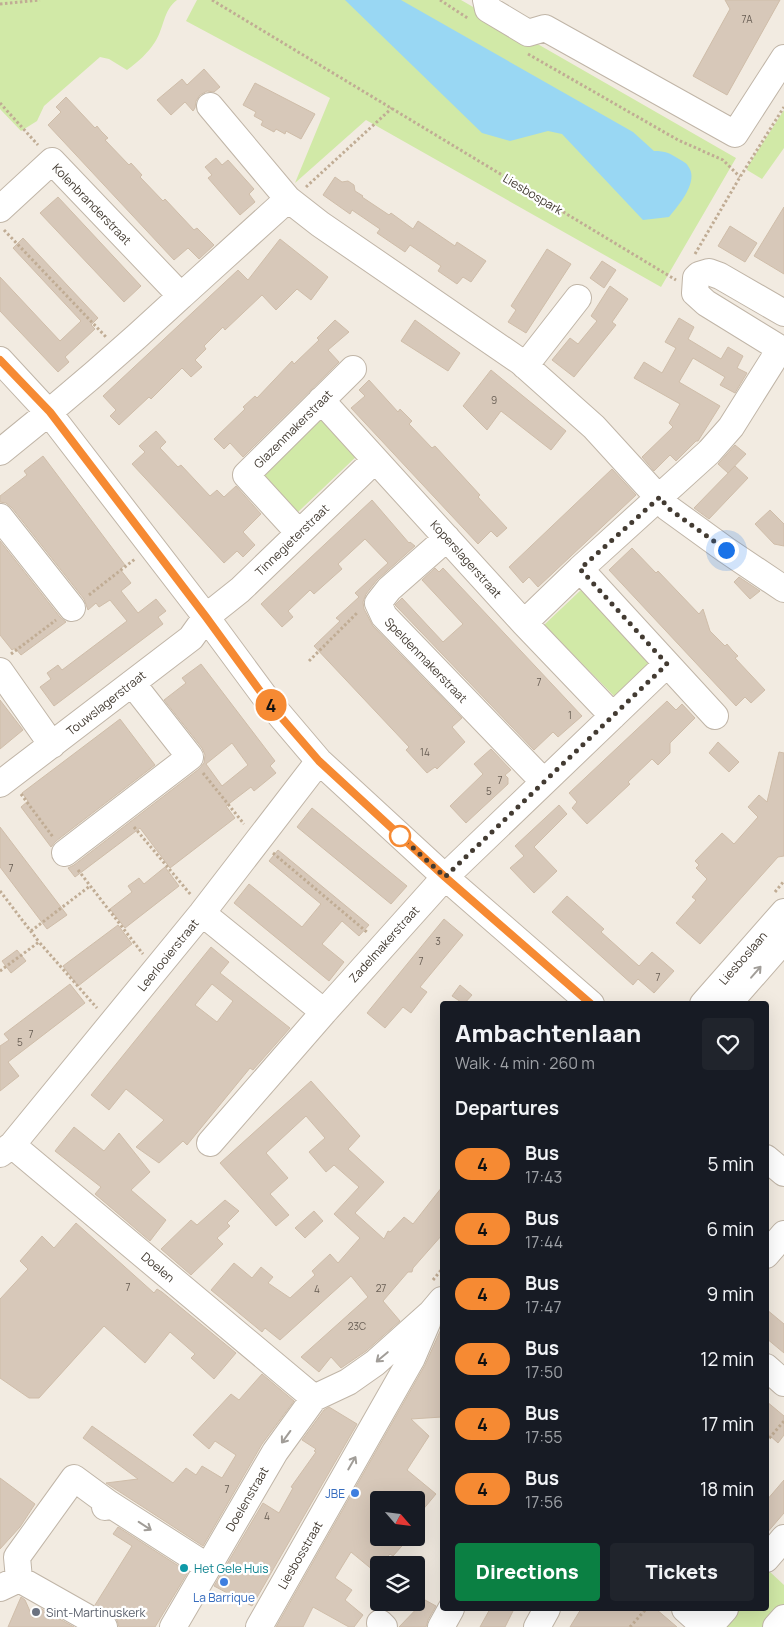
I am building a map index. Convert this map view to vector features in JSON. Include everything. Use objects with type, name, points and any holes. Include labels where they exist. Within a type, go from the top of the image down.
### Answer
[{"type":"street","points":[[486,0],[488,9],[528,33],[545,28],[735,134],[784,58]]},
{"type":"street","points":[[210,106],[288,199],[320,224],[525,366],[594,427],[660,497],[668,508],[784,590]]},
{"type":"street","name":"Kolenbranderstraat","points":[[0,209],[52,162],[181,296]]},
{"type":"street","points":[[0,452],[120,352],[288,199]]},
{"type":"street","points":[[524,623],[708,452],[731,427],[782,350],[706,303],[695,293],[696,278],[699,275],[710,272],[720,276],[784,314]]},
{"type":"street","points":[[525,366],[578,298]]},
{"type":"street","points":[[0,360],[50,412],[206,617],[268,702],[319,761],[445,877],[588,1001]]},
{"type":"street","name":"Glazenmakerstraat","points":[[299,533],[246,475],[353,369]]},
{"type":"street","name":"Koperslagerstraat","points":[[321,400],[524,623],[613,716]]},
{"type":"street","name":"Tinnegieterstraat","points":[[206,617],[240,590],[375,460]]},
{"type":"street","points":[[0,517],[72,608]]},
{"type":"street","name":"Speldenmakerstraat","points":[[447,538],[389,589],[378,604],[384,616],[544,782]]},
{"type":"street","points":[[580,569],[715,716]]},
{"type":"street","name":"Touwslagerstraat","points":[[4,781],[191,638],[206,617]]},
{"type":"street","points":[[445,877],[667,664]]},
{"type":"street","points":[[0,672],[52,745]]},
{"type":"street","points":[[65,853],[190,757],[132,683]]},
{"type":"street","name":"Leerlooierstraat","points":[[6,1150],[203,912],[319,761]]},
{"type":"street","name":"Zadelmakerstraat","points":[[210,1143],[445,877]]},
{"type":"street","points":[[203,912],[324,1012]]},
{"type":"street","name":"Liesboslaan","points":[[705,1001],[784,912]]},
{"type":"street","name":"Liesboslaan","points":[[731,1001],[784,940]]},
{"type":"street","name":"Doelen","points":[[6,1150],[314,1398]]},
{"type":"street","points":[[769,1160],[784,1173]]},
{"type":"street","points":[[769,1252],[784,1234]]},
{"type":"street","name":"Liesbosstraat","points":[[314,1398],[348,1382],[382,1357],[437,1306]]},
{"type":"street","name":"Liesbosstraat","points":[[259,1627],[412,1358],[437,1306]]},
{"type":"street","points":[[769,1370],[784,1383]]},
{"type":"street","points":[[348,1382],[385,1405]]},
{"type":"street","name":"Doelenstraat","points":[[173,1627],[191,1607],[208,1567],[275,1452],[314,1398]]},
{"type":"street","points":[[102,1627],[52,1588],[9,1584],[17,1557],[74,1478],[107,1505],[208,1567]]},
{"type":"street","points":[[441,1627],[450,1611]]},
{"type":"street","points":[[537,1627],[546,1611]]},
{"type":"street","points":[[687,1611],[704,1627]]},
{"type":"street","points":[[709,1627],[722,1611]]},
{"type":"street","points":[[776,1627],[784,1618]]},
{"type":"path","points":[[0,4],[40,0]]},
{"type":"path","name":"Liesbospark","points":[[212,0],[679,282],[682,277]]},
{"type":"path","points":[[440,0],[476,24]]},
{"type":"path","points":[[526,53],[678,140],[723,160],[740,177]]},
{"type":"path","points":[[0,103],[52,162]]},
{"type":"path","points":[[693,258],[740,177],[784,107]]},
{"type":"path","points":[[288,199],[302,191],[392,108]]},
{"type":"path","points":[[0,226],[120,352]]},
{"type":"path","points":[[309,661],[365,606],[378,604]]},
{"type":"path","points":[[190,757],[258,841],[383,945]]},
{"type":"path","points":[[4,781],[65,853],[156,970]]},
{"type":"path","points":[[120,810],[203,912]]},
{"type":"path","points":[[31,931],[90,886]]},
{"type":"path","points":[[0,890],[39,942],[111,1025]]},
{"type":"path","points":[[0,971],[39,942]]},
{"type":"path","points":[[769,1438],[784,1421]]},
{"type":"path","points":[[630,1627],[644,1611]]},
{"type":"green space","points":[[0,0],[177,0],[166,14],[155,42],[135,64],[127,70],[109,59],[100,57],[44,106],[37,121],[21,131],[0,109]]},
{"type":"green space","points":[[197,0],[461,0],[736,158],[661,287],[366,120],[295,183],[330,98],[186,21]]},
{"type":"green space","points":[[784,110],[784,148],[762,179],[747,170],[748,166]]},
{"type":"green space","points":[[322,411],[360,453],[298,512],[259,471]]},
{"type":"green space","points":[[582,589],[653,661],[616,698],[544,625]]},
{"type":"green space","points":[[769,1571],[784,1585],[784,1604],[765,1627],[723,1627],[736,1611],[769,1611]]},
{"type":"water","points":[[345,0],[401,0],[633,132],[654,151],[662,151],[673,155],[684,162],[691,172],[690,186],[669,217],[643,220],[562,134],[548,131],[510,141],[482,133]]},
{"type":"building","points":[[725,0],[780,0],[727,95],[693,76],[730,9]]},
{"type":"building","points":[[204,69],[220,87],[214,92],[207,91],[200,95],[193,111],[185,102],[171,115],[157,100],[182,79],[187,85]]},
{"type":"building","points":[[255,83],[315,114],[301,139],[286,131],[285,134],[276,129],[274,132],[261,125],[263,121],[254,116],[256,112],[243,105]]},
{"type":"building","points":[[66,97],[95,128],[97,126],[108,138],[105,140],[129,165],[131,163],[142,175],[140,177],[163,201],[165,199],[194,230],[197,228],[214,245],[199,259],[188,248],[174,260],[48,125],[61,112],[56,107]]},
{"type":"building","points":[[216,158],[222,165],[228,160],[254,189],[249,194],[255,202],[240,215],[208,178],[212,175],[205,167]]},
{"type":"building","points":[[335,177],[342,182],[348,181],[354,185],[355,191],[362,197],[389,215],[391,213],[413,229],[418,221],[455,246],[457,242],[486,261],[471,282],[463,277],[457,284],[438,271],[441,266],[410,245],[405,252],[377,233],[380,229],[352,210],[350,214],[323,195]]},
{"type":"building","points":[[58,197],[141,286],[124,302],[40,213]]},
{"type":"building","points":[[784,207],[784,274],[754,256]]},
{"type":"building","points":[[730,226],[757,243],[745,262],[718,246]]},
{"type":"building","points":[[23,238],[98,318],[91,325],[95,329],[65,357],[69,362],[58,372],[0,311],[0,277],[60,341],[81,321],[13,248]]},
{"type":"building","points":[[280,239],[328,277],[311,300],[297,289],[276,310],[262,295],[225,330],[223,327],[204,346],[206,349],[195,360],[202,367],[191,377],[182,368],[151,399],[149,397],[119,425],[110,416],[116,410],[103,396],[238,270],[248,280]]},
{"type":"building","points":[[547,249],[571,264],[526,333],[508,322],[516,310],[511,306]]},
{"type":"building","points":[[602,261],[616,270],[604,288],[590,278]]},
{"type":"building","points":[[610,286],[628,299],[612,322],[616,325],[574,377],[552,360],[570,338],[578,344],[597,321],[591,316]]},
{"type":"building","points":[[679,318],[694,327],[688,339],[721,359],[728,347],[743,356],[737,368],[747,373],[735,393],[720,385],[725,377],[693,358],[679,382],[720,406],[698,441],[676,461],[670,455],[654,471],[642,457],[673,427],[669,423],[680,404],[634,378],[644,362],[662,373],[676,348],[665,342]]},
{"type":"building","points":[[335,320],[349,332],[328,350],[339,362],[243,457],[230,443],[224,449],[214,439],[245,409],[243,407],[255,396],[257,398],[292,361],[294,364],[319,340],[317,338]]},
{"type":"building","points":[[415,320],[460,353],[448,371],[401,341]]},
{"type":"building","points":[[491,370],[566,431],[551,450],[501,411],[487,430],[463,406]]},
{"type":"building","points":[[369,380],[398,412],[400,409],[412,421],[409,424],[432,448],[435,446],[507,528],[497,537],[491,531],[478,544],[351,408],[365,396],[359,390]]},
{"type":"building","points":[[156,431],[166,442],[160,448],[178,467],[181,465],[210,496],[217,490],[224,497],[236,486],[261,514],[243,532],[255,545],[243,557],[237,551],[224,563],[132,464],[145,452],[139,446]]},
{"type":"building","points":[[735,445],[746,454],[728,473],[718,464]]},
{"type":"building","points":[[43,456],[125,565],[120,569],[131,583],[121,591],[138,613],[156,599],[166,611],[158,617],[163,624],[54,706],[40,687],[51,679],[47,673],[58,665],[62,670],[127,621],[110,600],[99,607],[96,603],[88,610],[84,599],[12,508],[6,503],[0,502],[0,496],[27,475],[24,471]]},
{"type":"building","points":[[735,466],[748,478],[709,519],[694,508]]},
{"type":"building","points":[[612,469],[636,495],[538,587],[529,577],[523,583],[509,567]]},
{"type":"building","points":[[372,500],[409,543],[415,546],[377,580],[366,594],[363,602],[364,609],[373,626],[462,718],[452,727],[465,742],[437,769],[435,767],[427,773],[406,750],[409,747],[314,646],[340,621],[336,618],[359,597],[355,593],[388,563],[365,539],[338,564],[342,569],[314,594],[310,590],[288,611],[293,617],[282,627],[261,604]]},
{"type":"building","points":[[770,510],[784,524],[784,546],[774,544],[755,524]]},
{"type":"building","points":[[0,541],[66,622],[21,655],[15,648],[12,650],[0,635]]},
{"type":"building","points":[[632,548],[656,573],[658,571],[699,614],[703,609],[710,631],[725,646],[727,644],[738,656],[735,658],[765,690],[751,703],[745,697],[736,706],[609,570]]},
{"type":"building","points":[[435,568],[439,572],[443,568],[582,716],[558,737],[553,732],[534,750],[395,605],[402,598],[443,642],[463,624],[422,580]]},
{"type":"building","points":[[739,577],[760,591],[750,599],[734,582]]},
{"type":"building","points":[[201,664],[275,761],[270,766],[276,773],[254,791],[251,787],[226,806],[235,818],[170,868],[140,828],[75,877],[68,868],[199,769],[204,763],[205,755],[202,748],[164,700],[186,683],[182,678]],"holes":[[[232,743],[248,765],[222,786],[206,764]]]},
{"type":"building","points":[[0,700],[23,730],[0,749]]},
{"type":"building","points":[[667,701],[676,710],[682,704],[695,718],[670,743],[670,753],[658,765],[652,759],[628,782],[630,784],[587,824],[572,808],[577,802],[569,793]]},
{"type":"building","points":[[120,719],[155,765],[56,841],[51,847],[21,807],[28,801],[22,793]]},
{"type":"building","points":[[718,742],[739,762],[729,772],[709,753]]},
{"type":"building","points":[[491,749],[511,770],[505,775],[508,778],[508,784],[466,823],[450,806],[483,774],[474,764]]},
{"type":"building","points":[[779,752],[784,753],[784,856],[778,857],[700,944],[676,923],[696,900],[692,897],[707,879],[696,868],[699,865],[695,861],[722,833],[734,844],[758,817],[748,807],[759,795],[767,802]]},
{"type":"building","points":[[559,805],[567,814],[534,847],[557,871],[534,893],[510,868],[524,856],[515,846]]},
{"type":"building","points":[[312,808],[407,886],[391,904],[297,827]]},
{"type":"building","points":[[0,827],[67,915],[47,929],[0,867]]},
{"type":"building","points":[[278,850],[369,925],[359,936],[342,921],[322,944],[344,962],[329,981],[234,903],[249,884],[302,927],[321,904],[269,861]]},
{"type":"building","points":[[165,867],[179,886],[125,928],[110,909],[132,892],[128,886],[139,878],[144,884]]},
{"type":"building","points":[[567,896],[604,929],[601,932],[639,966],[652,952],[674,971],[654,993],[638,979],[633,985],[552,912]]},
{"type":"building","points":[[444,919],[463,935],[420,987],[427,992],[411,1013],[403,1007],[385,1028],[367,1013]]},
{"type":"building","points":[[118,925],[132,944],[78,986],[63,966]]},
{"type":"building","points":[[211,947],[229,962],[220,973],[290,1028],[253,1070],[250,1068],[187,1145],[183,1141],[159,1163],[136,1147],[164,1120],[126,1089],[109,1110],[91,1095]],"holes":[[[212,984],[233,1001],[217,1022],[195,1005]]]},
{"type":"building","points":[[17,950],[26,961],[11,973],[2,961]]},
{"type":"building","points":[[70,984],[85,1003],[8,1062],[19,1076],[0,1091],[0,1046],[9,1040],[4,1034]]},
{"type":"building","points":[[460,985],[472,995],[467,1001],[460,1001],[452,996]]},
{"type":"building","points":[[311,1081],[360,1136],[348,1149],[384,1182],[355,1213],[384,1239],[388,1231],[390,1232],[404,1217],[413,1224],[440,1190],[440,1237],[413,1268],[412,1272],[408,1272],[383,1301],[400,1321],[366,1351],[341,1368],[331,1357],[319,1372],[301,1357],[368,1297],[351,1276],[280,1340],[265,1328],[262,1332],[211,1290],[234,1263],[252,1278],[261,1267],[273,1277],[268,1283],[290,1298],[315,1275],[312,1271],[330,1254],[338,1263],[360,1238],[334,1214],[359,1187],[334,1165],[326,1172],[309,1152],[325,1138],[306,1116],[266,1153],[288,1178],[270,1194],[289,1215],[276,1226],[220,1163]]},
{"type":"building","points":[[74,1127],[104,1151],[119,1133],[150,1172],[131,1190],[166,1220],[150,1241],[95,1194],[101,1187],[55,1151]]},
{"type":"building","points":[[225,1200],[239,1211],[227,1223],[230,1226],[217,1238],[223,1244],[191,1275],[161,1249],[191,1220],[197,1225]]},
{"type":"building","points":[[314,1211],[323,1221],[305,1238],[295,1228]]},
{"type":"building","points":[[76,1223],[154,1293],[157,1289],[162,1292],[236,1353],[214,1379],[191,1358],[195,1354],[170,1332],[145,1363],[104,1326],[39,1398],[29,1398],[0,1378],[0,1299],[28,1269],[20,1261],[42,1236],[54,1248]]},
{"type":"building","points":[[769,1312],[784,1324],[784,1353],[769,1340]]},
{"type":"building","points":[[440,1331],[440,1417],[411,1419],[429,1436],[407,1470],[436,1494],[425,1507],[425,1491],[370,1491],[370,1546],[402,1546],[393,1556],[390,1554],[388,1556],[370,1556],[370,1568],[351,1552],[335,1578],[352,1590],[345,1600],[363,1615],[354,1627],[349,1627],[313,1607],[303,1627],[276,1627],[425,1365]]},
{"type":"building","points":[[262,1374],[294,1401],[262,1444],[203,1546],[106,1483],[138,1479],[83,1438],[92,1426],[173,1483],[186,1468],[196,1475],[202,1466],[222,1478],[236,1455],[215,1441],[209,1449],[193,1435],[231,1394],[239,1400]]},
{"type":"building","points":[[769,1404],[784,1416],[784,1435],[778,1443],[769,1435]]},
{"type":"building","points":[[329,1407],[357,1424],[252,1606],[214,1586],[263,1503],[279,1513],[293,1488],[291,1487],[316,1452],[314,1451],[316,1449],[302,1440],[324,1410]]},
{"type":"building","points":[[0,1478],[35,1504],[20,1527],[0,1549]]},
{"type":"building","points":[[784,1480],[784,1513],[769,1530],[769,1498]]},
{"type":"building","points":[[118,1527],[188,1572],[155,1627],[119,1627],[117,1620],[112,1614],[95,1605],[132,1546],[113,1534]]},
{"type":"building","name":"Sint-Martinuskerk","points":[[21,1597],[25,1600],[33,1618],[38,1607],[74,1627],[8,1627]]},
{"type":"building","points":[[425,1600],[436,1606],[426,1627],[399,1627],[414,1611],[425,1611]]},
{"type":"building","points":[[489,1611],[513,1611],[505,1627],[480,1627]]},
{"type":"building","points":[[580,1611],[658,1611],[677,1627],[570,1627]]},
{"type":"bus line","name":"4","points":[[0,360],[50,412],[206,617],[268,702],[319,761],[445,877],[588,1001]]},
{"type":"place","name":"JBE","points":[[355,1493]]},
{"type":"place","name":"Het Gele Huis","points":[[184,1568]]},
{"type":"place","name":"La Barrique","points":[[224,1582]]},
{"type":"place","name":"Sint-Martinuskerk","points":[[36,1612]]},
{"type":"route","points":[[400,836],[445,877],[667,664],[580,569],[660,497],[668,508],[726,550]]}]
